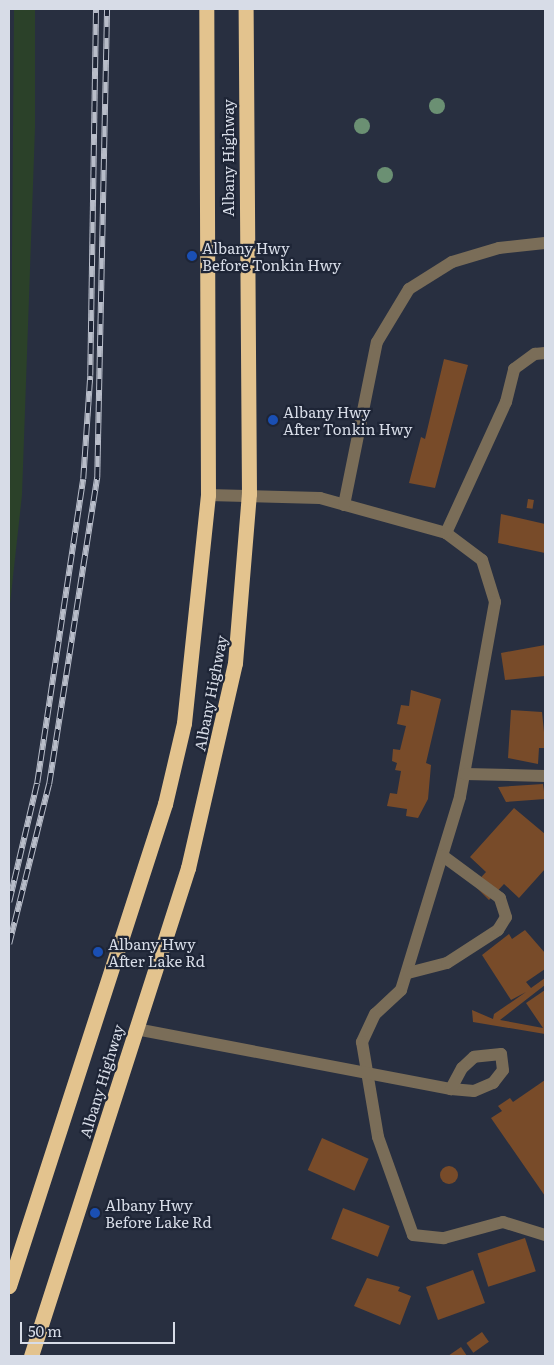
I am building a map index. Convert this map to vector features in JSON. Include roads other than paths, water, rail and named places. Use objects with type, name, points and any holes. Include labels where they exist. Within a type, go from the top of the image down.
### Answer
[{"type":"highway","name":"Albany Highway","points":[[9,1286],[176,760],[199,604],[208,495],[206,9]]},
{"type":"highway","name":"Albany Highway","points":[[31,1356],[188,868],[225,717],[242,606],[249,494],[246,9]]},
{"type":"lane","points":[[344,505],[378,342],[409,289],[452,262],[498,248],[545,243]]},
{"type":"lane","points":[[446,533],[506,402],[514,369],[535,354],[545,353]]},
{"type":"lane","points":[[208,495],[249,494],[320,498],[446,533],[482,560],[495,602],[465,774],[408,973],[401,990],[375,1014],[362,1042],[378,1137],[414,1235],[444,1238],[503,1222],[545,1235]]},
{"type":"lane","points":[[465,774],[545,776]]},
{"type":"lane","points":[[408,973],[447,963],[498,930],[506,917],[500,898],[443,856]]},
{"type":"lane","points":[[136,1028],[451,1089]]},
{"type":"railway","points":[[9,902],[37,783],[83,479],[90,376],[96,9]]},
{"type":"railway","points":[[9,944],[49,784],[97,478],[107,9]]},
{"type":"place","name":"Albany Hwy Before Tonkin Hwy","points":[[192,256]]},
{"type":"place","name":"Albany Hwy After Tonkin Hwy","points":[[273,420]]},
{"type":"place","name":"Albany Hwy After Lake Rd","points":[[98,952]]},
{"type":"place","name":"Albany Hwy Before Lake Rd","points":[[95,1213]]}]
